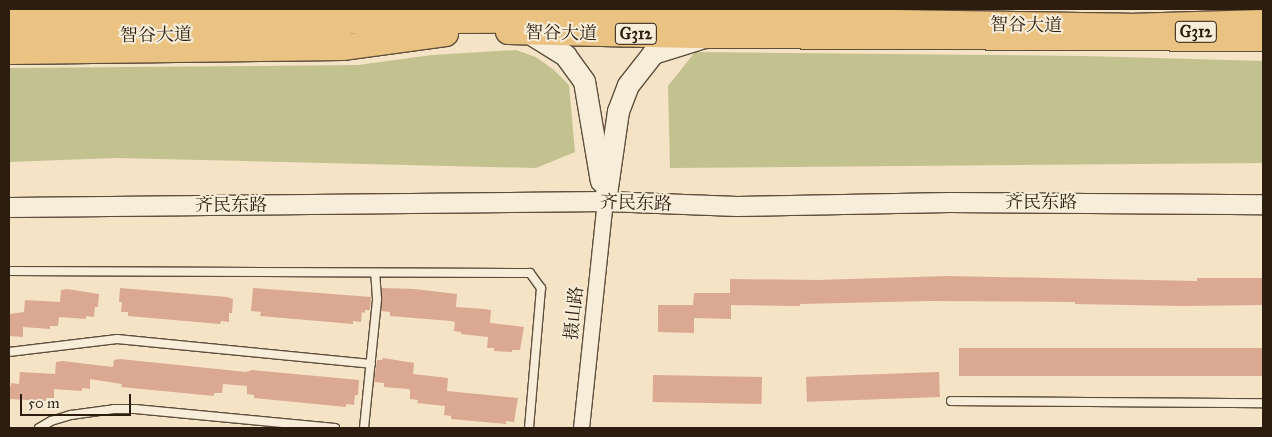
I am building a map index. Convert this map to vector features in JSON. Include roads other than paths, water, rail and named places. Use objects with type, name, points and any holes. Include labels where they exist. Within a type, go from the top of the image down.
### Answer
[{"type":"highway","name":"智谷大道","points":[[9,22],[704,19],[1128,26],[1263,22]]},
{"type":"highway","name":"G312","points":[[1128,26],[1263,38]]},
{"type":"highway","points":[[9,51],[210,47],[342,47],[455,32]]},
{"type":"main road","name":"智谷大道","points":[[9,36],[528,32],[706,36],[1263,38]]},
{"type":"main road","points":[[528,32],[565,55],[584,81],[605,201]]},
{"type":"main road","points":[[605,201],[618,111],[628,84],[653,53],[706,36]]},
{"type":"street","name":"齐民东路","points":[[9,207],[605,201],[737,206],[949,202],[1263,204]]},
{"type":"street","name":"摄山路","points":[[581,428],[605,201]]},
{"type":"lane","points":[[9,271],[530,273],[541,288],[529,428]]},
{"type":"lane","points":[[364,428],[377,299],[375,273]]},
{"type":"lane","points":[[9,352],[118,339],[371,364]]},
{"type":"lane","points":[[950,401],[1263,403]]},
{"type":"lane","points":[[39,428],[52,421],[72,415],[121,409],[157,410],[302,427],[335,428]]}]
